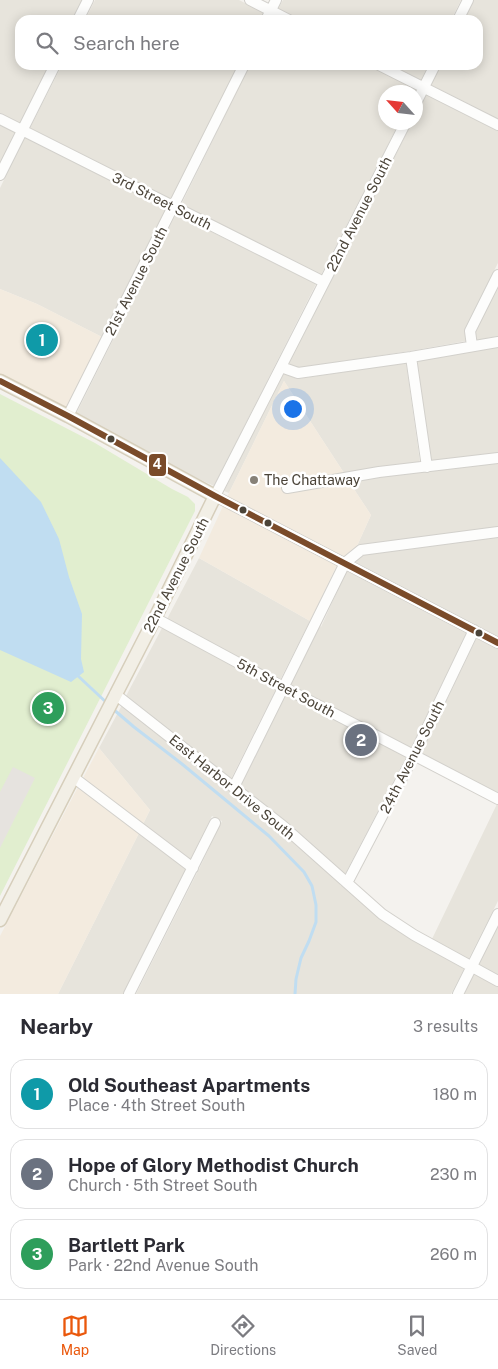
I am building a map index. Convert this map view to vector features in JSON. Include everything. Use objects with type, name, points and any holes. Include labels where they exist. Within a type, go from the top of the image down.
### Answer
[{"type":"main road","points":[[0,381],[216,496]]},
{"type":"main road","name":"22nd Avenue South","points":[[0,920],[216,496]]},
{"type":"street","points":[[80,15],[88,0]]},
{"type":"street","points":[[250,0],[269,15],[276,0]]},
{"type":"street","points":[[460,15],[468,0]]},
{"type":"street","points":[[0,175],[53,70]]},
{"type":"street","name":"21st Avenue South","points":[[68,416],[242,70]]},
{"type":"street","points":[[390,70],[498,125]]},
{"type":"street","points":[[424,87],[432,70]]},
{"type":"street","name":"3rd Street South","points":[[0,119],[324,282]]},
{"type":"street","name":"22nd Avenue South","points":[[216,496],[402,130]]},
{"type":"street","points":[[472,346],[470,331],[498,275]]},
{"type":"street","points":[[281,366],[298,373],[498,342]]},
{"type":"street","points":[[411,356],[427,467]]},
{"type":"street","points":[[287,488],[379,472],[498,458]]},
{"type":"street","points":[[216,496],[498,643]]},
{"type":"street","points":[[234,787],[344,563],[361,550],[498,532]]},
{"type":"street","name":"5th Street South","points":[[155,618],[498,799]]},
{"type":"street","name":"24th Avenue South","points":[[347,883],[414,755],[474,630]]},
{"type":"street","name":"East Harbor Drive South","points":[[115,694],[283,826],[382,914],[414,935],[498,981]]},
{"type":"street","points":[[73,777],[193,868]]},
{"type":"street","points":[[129,994],[215,823]]},
{"type":"street","points":[[458,994],[498,914]]},
{"type":"shaded area","points":[[0,0],[82,0],[74,15],[15,15],[15,70],[46,70],[20,123],[0,113]]},
{"type":"shaded area","points":[[95,0],[239,0],[264,13],[263,15],[88,15]]},
{"type":"shaded area","points":[[283,0],[461,0],[454,15],[291,15],[278,9]]},
{"type":"shaded area","points":[[474,0],[498,0],[498,119],[431,85],[438,70],[483,70],[483,15],[466,15]]},
{"type":"shaded area","points":[[59,70],[236,70],[171,200],[30,128]]},
{"type":"shaded area","points":[[248,70],[378,70],[408,85],[378,85],[378,130],[395,130],[321,275],[181,205]]},
{"type":"shaded area","points":[[401,70],[426,70],[421,80]]},
{"type":"shaded area","points":[[426,94],[498,131],[498,263],[465,328],[466,341],[296,368],[288,364],[408,130],[423,130],[423,101]]},
{"type":"shaded area","points":[[0,125],[15,132],[0,163]]},
{"type":"shaded area","points":[[25,137],[166,209],[102,337],[37,304],[0,289],[0,188]]},
{"type":"shaded area","points":[[176,214],[316,284],[214,486],[163,462],[76,414]]},
{"type":"shaded area","points":[[498,288],[498,336],[477,340],[475,332]]},
{"type":"shaded area","points":[[0,289],[37,304],[102,337],[66,409],[0,375]]},
{"type":"shaded area","points":[[498,347],[498,453],[431,461],[417,361]]},
{"type":"shaded area","points":[[406,363],[420,462],[344,473],[284,381],[229,493],[224,491],[284,373],[297,379]]},
{"type":"shaded area","points":[[284,381],[344,473],[305,480],[308,490],[350,483],[371,515],[357,546],[343,557],[227,497]]},
{"type":"shaded area","points":[[498,463],[498,527],[357,546],[371,515],[350,483],[380,477]]},
{"type":"shaded area","points":[[223,506],[337,565],[310,621],[199,558]]},
{"type":"shaded area","points":[[498,537],[498,637],[354,562],[363,555]]},
{"type":"shaded area","points":[[199,558],[310,621],[280,680],[167,619]]},
{"type":"shaded area","points":[[347,570],[467,632],[411,748],[290,685],[321,627]]},
{"type":"shaded area","points":[[162,628],[276,689],[231,779],[126,696]]},
{"type":"shaded area","points":[[477,637],[498,648],[498,793],[421,753]]},
{"type":"shaded area","points":[[286,694],[406,757],[345,874],[286,822],[241,786]]},
{"type":"shaded area","points":[[122,705],[279,830],[379,918],[464,969],[451,994],[136,994],[222,821],[212,816],[190,860],[143,824],[150,810],[99,748]]},
{"type":"shaded area","points":[[99,748],[150,810],[143,824],[83,778]]},
{"type":"shaded area","points":[[13,767],[35,778],[0,848],[0,792]]},
{"type":"shaded area","points":[[78,787],[139,833],[58,994],[0,994],[0,936]]},
{"type":"shaded area","points":[[497,804],[498,901],[468,960],[432,939]]},
{"type":"shaded area","points":[[139,833],[186,869],[123,994],[58,994]]},
{"type":"shaded area","points":[[498,926],[498,975],[478,965]]},
{"type":"shaded area","points":[[474,974],[498,987],[498,994],[464,994]]},
{"type":"green space","points":[[0,394],[95,443],[188,497],[195,504],[195,511],[0,896]]},
{"type":"water","points":[[0,458],[41,502],[59,539],[69,577],[82,614],[81,659],[84,672],[71,682],[0,650]]},
{"type":"waterway","points":[[77,675],[107,703]]},
{"type":"waterway","points":[[113,709],[269,836],[304,872],[312,886],[316,905],[316,922],[301,958],[295,994]]},
{"type":"transit line","name":"4","points":[[0,381],[215,496],[498,643]]},
{"type":"place","name":"Old Southeast Apartments","points":[[42,340]]},
{"type":"place","name":"The Chattaway","points":[[254,480]]},
{"type":"place","name":"Bartlett Park","points":[[48,708]]},
{"type":"place","name":"Hope of Glory Methodist Church","points":[[361,740]]}]
